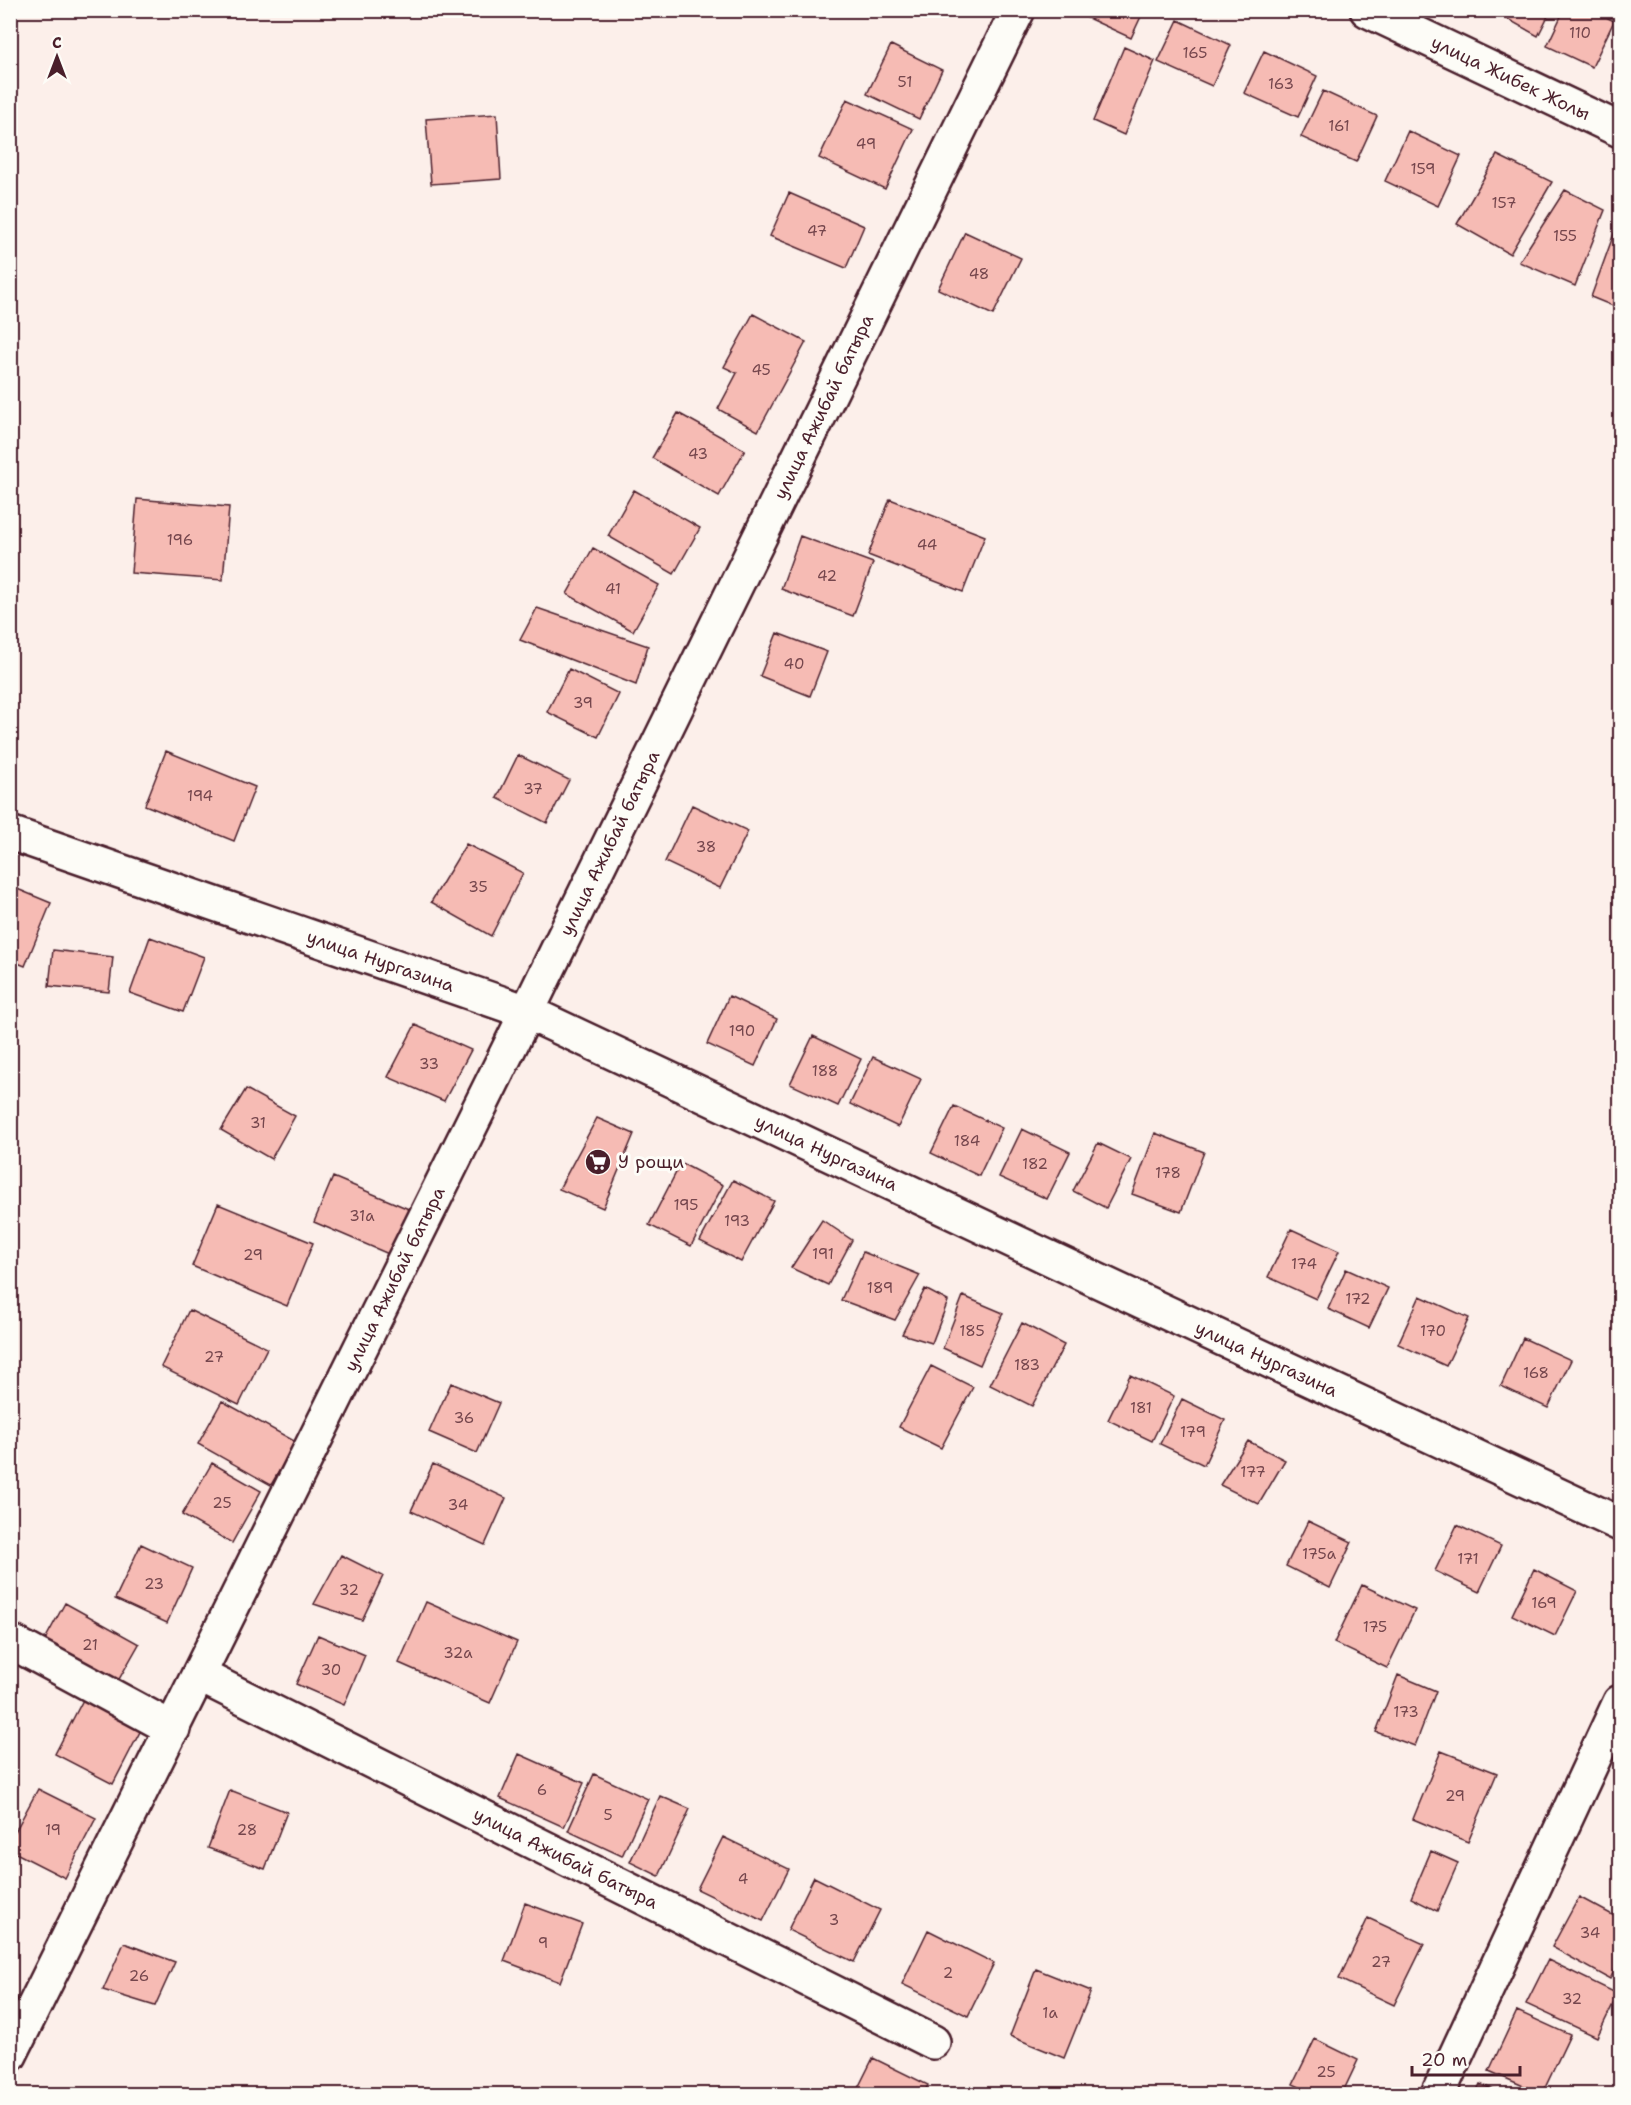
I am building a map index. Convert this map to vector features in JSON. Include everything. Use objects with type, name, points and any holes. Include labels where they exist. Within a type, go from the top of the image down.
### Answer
[{"type":"street","name":"улица Ажибай батыра","points":[[10,2055],[527,1011],[1018,10]]},
{"type":"street","name":"улица Жибек Жолы","points":[[1367,10],[1620,130]]},
{"type":"street","name":"улица Нургазина","points":[[10,833],[527,1011],[1620,1524]]},
{"type":"street","points":[[10,1641],[173,1729]]},
{"type":"street","name":"улица Ажибай батыра","points":[[199,1675],[933,2042]]},
{"type":"street","points":[[1438,2094],[1620,1702]]},
{"type":"building","points":[[379,10],[414,10],[413,16]]},
{"type":"building","points":[[1078,10],[1144,10],[1131,38],[1077,13]]},
{"type":"building","points":[[1496,10],[1551,10],[1538,36],[1495,12]]},
{"type":"building","points":[[1564,10],[1592,10],[1614,21],[1592,67],[1547,46]]},
{"type":"building","points":[[1178,20],[1231,45],[1212,86],[1158,62]]},
{"type":"building","points":[[891,45],[942,70],[919,119],[867,94]]},
{"type":"building","points":[[1124,47],[1155,61],[1124,135],[1093,121]]},
{"type":"building","points":[[1264,51],[1317,76],[1298,117],[1244,93]]},
{"type":"building","points":[[1323,91],[1377,116],[1356,162],[1301,137]]},
{"type":"building","points":[[847,99],[913,129],[885,189],[819,158]]},
{"type":"building","points":[[497,114],[501,179],[431,184],[426,119]]},
{"type":"building","points":[[1408,131],[1461,156],[1438,206],[1385,181]]},
{"type":"building","points":[[1497,155],[1552,182],[1510,254],[1457,224]]},
{"type":"building","points":[[1565,190],[1605,210],[1575,286],[1519,262]]},
{"type":"building","points":[[789,193],[864,226],[846,268],[770,236]]},
{"type":"building","points":[[1616,228],[1620,230],[1620,309],[1591,297]]},
{"type":"building","points":[[965,232],[1021,258],[993,315],[938,289]]},
{"type":"building","points":[[753,314],[806,342],[758,431],[718,409],[737,373],[724,367]]},
{"type":"building","points":[[678,413],[745,450],[719,496],[652,458]]},
{"type":"building","points":[[634,490],[700,528],[674,574],[608,536]]},
{"type":"building","points":[[137,499],[229,507],[223,580],[131,573]]},
{"type":"building","points":[[890,499],[985,536],[963,592],[868,555]]},
{"type":"building","points":[[800,536],[873,563],[853,616],[781,589]]},
{"type":"building","points":[[593,548],[659,585],[633,631],[567,594]]},
{"type":"building","points":[[537,608],[648,646],[636,685],[520,640]]},
{"type":"building","points":[[777,633],[827,652],[810,696],[760,676]]},
{"type":"building","points":[[569,669],[619,694],[598,737],[547,712]]},
{"type":"building","points":[[166,751],[255,787],[234,841],[145,805]]},
{"type":"building","points":[[518,755],[569,780],[547,823],[497,798]]},
{"type":"building","points":[[692,805],[748,831],[720,888],[665,862]]},
{"type":"building","points":[[466,844],[523,873],[491,936],[431,902]]},
{"type":"building","points":[[10,886],[51,903],[25,966],[10,960]]},
{"type":"building","points":[[150,937],[204,957],[183,1012],[130,993]]},
{"type":"building","points":[[53,950],[113,957],[109,992],[49,986]]},
{"type":"building","points":[[729,996],[777,1019],[755,1066],[707,1044]]},
{"type":"building","points":[[415,1025],[471,1050],[444,1101],[388,1077]]},
{"type":"building","points":[[813,1036],[861,1059],[838,1106],[790,1084]]},
{"type":"building","points":[[873,1057],[921,1079],[898,1127],[850,1104]]},
{"type":"building","points":[[246,1089],[295,1116],[271,1159],[221,1130]]},
{"type":"building","points":[[954,1106],[1002,1128],[979,1176],[931,1153]]},
{"type":"building","name":"У рощи","points":[[597,1118],[634,1134],[603,1208],[559,1189]]},
{"type":"building","points":[[1022,1129],[1070,1152],[1047,1199],[999,1177]]},
{"type":"building","points":[[1155,1133],[1204,1152],[1181,1212],[1132,1194]]},
{"type":"building","points":[[1098,1143],[1131,1159],[1106,1208],[1073,1191]]},
{"type":"building","points":[[681,1163],[723,1185],[691,1246],[649,1225]]},
{"type":"building","points":[[333,1177],[411,1210],[391,1255],[314,1222]]},
{"type":"building","points":[[733,1180],[774,1201],[741,1262],[700,1241]]},
{"type":"building","points":[[218,1204],[313,1243],[287,1306],[192,1266]]},
{"type":"building","points":[[822,1220],[852,1240],[828,1285],[791,1268]]},
{"type":"building","points":[[1291,1229],[1339,1251],[1316,1299],[1268,1277]]},
{"type":"building","points":[[863,1252],[920,1275],[895,1320],[841,1300]]},
{"type":"building","points":[[1346,1269],[1388,1288],[1369,1328],[1328,1309]]},
{"type":"building","points":[[925,1289],[948,1301],[932,1343],[902,1334]]},
{"type":"building","points":[[963,1296],[1003,1313],[980,1365],[943,1348]]},
{"type":"building","points":[[1420,1296],[1469,1318],[1446,1366],[1398,1344]]},
{"type":"building","points":[[189,1310],[267,1348],[239,1405],[161,1367]]},
{"type":"building","points":[[1022,1323],[1064,1345],[1032,1406],[990,1385]]},
{"type":"building","points":[[1523,1338],[1571,1360],[1548,1408],[1501,1386]]},
{"type":"building","points":[[931,1366],[973,1387],[941,1448],[899,1427]]},
{"type":"building","points":[[1130,1375],[1174,1396],[1152,1441],[1108,1420]]},
{"type":"building","points":[[451,1383],[499,1403],[477,1453],[429,1432]]},
{"type":"building","points":[[1182,1399],[1225,1420],[1204,1465],[1160,1444]]},
{"type":"building","points":[[222,1401],[296,1442],[271,1485],[198,1444]]},
{"type":"building","points":[[1248,1441],[1285,1460],[1259,1504],[1220,1485]]},
{"type":"building","points":[[212,1463],[261,1491],[232,1543],[182,1515]]},
{"type":"building","points":[[433,1464],[506,1498],[485,1545],[411,1511]]},
{"type":"building","points":[[1308,1521],[1352,1542],[1330,1588],[1286,1566]]},
{"type":"building","points":[[1457,1525],[1501,1546],[1479,1592],[1435,1571]]},
{"type":"building","points":[[141,1544],[192,1568],[167,1623],[115,1599]]},
{"type":"building","points":[[341,1555],[383,1576],[362,1620],[314,1604]]},
{"type":"building","points":[[1534,1569],[1577,1591],[1555,1636],[1512,1615]]},
{"type":"building","points":[[1362,1585],[1415,1610],[1387,1668],[1334,1643]]},
{"type":"building","points":[[426,1602],[517,1642],[490,1703],[399,1663]]},
{"type":"building","points":[[65,1603],[139,1644],[114,1688],[41,1647]]},
{"type":"building","points":[[318,1635],[365,1655],[344,1705],[296,1684]]},
{"type":"building","points":[[1398,1675],[1436,1691],[1415,1746],[1376,1732]]},
{"type":"building","points":[[86,1694],[144,1724],[113,1784],[55,1754]]},
{"type":"building","points":[[1441,1751],[1497,1773],[1468,1842],[1413,1819]]},
{"type":"building","points":[[519,1754],[584,1783],[564,1827],[500,1798]]},
{"type":"building","points":[[594,1774],[648,1799],[622,1856],[568,1831]]},
{"type":"building","points":[[38,1789],[96,1818],[65,1878],[10,1850],[10,1841]]},
{"type":"building","points":[[230,1790],[287,1812],[265,1869],[208,1848]]},
{"type":"building","points":[[660,1796],[690,1809],[659,1876],[630,1862]]},
{"type":"building","points":[[723,1837],[789,1869],[763,1921],[697,1889]]},
{"type":"building","points":[[1431,1851],[1458,1863],[1437,1911],[1411,1898]]},
{"type":"building","points":[[814,1877],[880,1910],[854,1962],[788,1930]]},
{"type":"building","points":[[1579,1897],[1620,1919],[1620,1960],[1610,1979],[1552,1947]]},
{"type":"building","points":[[525,1903],[582,1924],[560,1982],[504,1961]]},
{"type":"building","points":[[1368,1918],[1424,1944],[1394,2005],[1339,1979]]},
{"type":"building","points":[[928,1930],[994,1963],[968,2016],[902,1984]]},
{"type":"building","points":[[124,1943],[175,1962],[155,2006],[103,1990]]},
{"type":"building","points":[[1548,1960],[1618,1994],[1597,2037],[1526,2004]]},
{"type":"building","points":[[1036,1969],[1091,1991],[1064,2058],[1010,2036]]},
{"type":"building","points":[[1517,2011],[1570,2035],[1542,2094],[1489,2071]]},
{"type":"building","points":[[1315,2039],[1358,2060],[1342,2094],[1315,2094],[1293,2084]]},
{"type":"building","points":[[873,2058],[928,2085],[923,2094],[855,2094]]},
{"type":"building","points":[[1480,2084],[1503,2094],[1475,2094]]},
{"type":"place","name":"У рощи","points":[[598,1162]]}]
